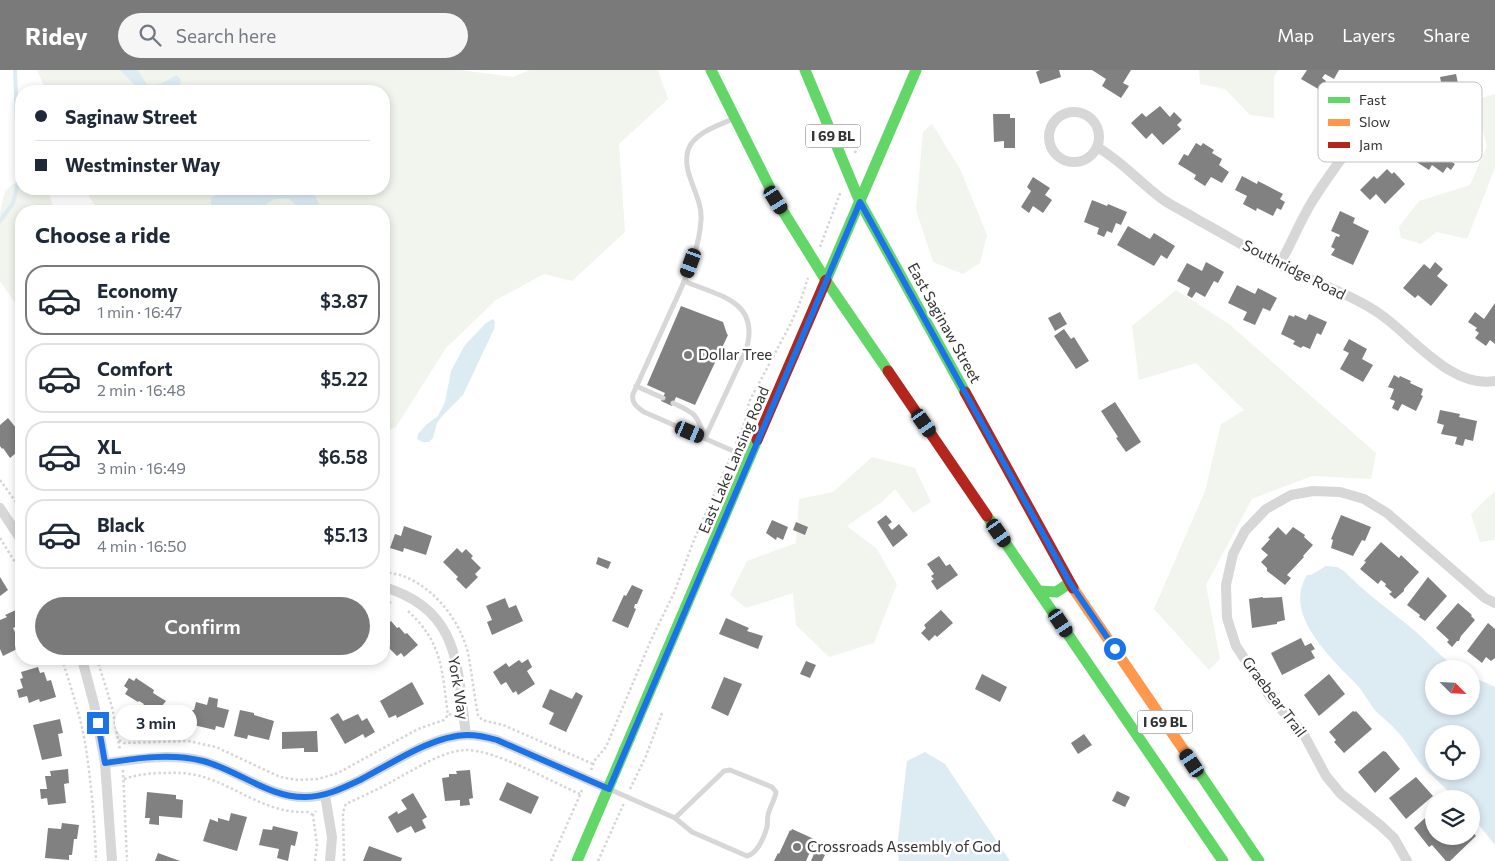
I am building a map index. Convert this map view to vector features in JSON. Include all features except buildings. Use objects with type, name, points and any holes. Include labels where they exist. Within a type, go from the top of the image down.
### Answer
[{"type":"main road","name":"I 69 BL","points":[[711,70],[776,200],[814,262],[1223,861]]},
{"type":"main road","name":"East Saginaw Street","points":[[805,70],[860,202],[1070,583]]},
{"type":"main road","name":"East Lake Lansing Road","points":[[577,861],[827,282],[916,70]]},
{"type":"main road","name":"I 69 BL","points":[[1070,583],[1259,861]]},
{"type":"main road","points":[[1039,591],[1054,593],[1061,591],[1070,583]]},
{"type":"street","points":[[1074,111],[1082,113],[1095,123],[1099,139],[1097,147],[1086,159],[1078,162],[1062,159],[1051,147],[1049,131],[1052,123],[1065,113],[1074,111]]},
{"type":"street","name":"Southridge Road","points":[[1097,147],[1110,154],[1166,201],[1280,265],[1381,314],[1423,351],[1449,370],[1468,379],[1495,381]]},
{"type":"street","points":[[1280,265],[1313,199],[1338,162]]},
{"type":"street","name":"Graebear Trail","points":[[1407,861],[1394,838],[1341,794],[1326,776],[1303,733],[1270,697],[1236,646],[1227,618],[1226,585],[1233,554],[1245,531],[1266,510],[1291,495],[1313,490],[1340,492],[1364,499],[1387,513],[1485,598],[1495,603]]},
{"type":"street","points":[[0,508],[15,531]]},
{"type":"street","name":"York Way","points":[[390,589],[402,592],[419,602],[431,612],[442,626],[456,661],[466,735]]},
{"type":"street","points":[[84,665],[94,704],[105,763],[112,861]]},
{"type":"street","points":[[105,763],[164,757],[204,761],[285,795],[306,797],[325,795],[350,785],[431,743],[466,735],[497,740],[609,789]]},
{"type":"street","points":[[325,795],[332,837],[330,861]]},
{"type":"lane","points":[[735,118],[702,134],[688,149],[686,166],[702,218],[698,244],[684,281],[636,386],[632,399],[644,412],[750,459]]},
{"type":"lane","points":[[684,281],[735,302],[742,309],[748,321],[750,335],[746,350],[705,438]]},
{"type":"lane","points":[[636,386],[663,398]]},
{"type":"lane","points":[[673,403],[692,412],[696,416],[705,438]]},
{"type":"lane","points":[[609,789],[675,818],[692,832],[747,856],[756,851],[767,826],[767,816],[776,792],[772,787],[730,770],[724,771],[675,818]]},
{"type":"path","points":[[551,861],[593,764],[610,740],[651,640],[674,593],[694,540],[742,431],[752,397],[799,305],[860,138]]},
{"type":"path","points":[[0,480],[15,501]]},
{"type":"path","points":[[0,538],[15,562]]},
{"type":"path","points":[[390,573],[403,576],[420,585],[437,598],[452,615],[462,634],[468,654],[478,715],[482,720],[503,724],[593,764]]},
{"type":"path","points":[[390,603],[399,606]]},
{"type":"path","points":[[406,610],[427,630],[435,644],[444,680],[448,716]]},
{"type":"path","points":[[64,665],[75,698],[87,756],[95,831],[96,861]]},
{"type":"path","points":[[598,861],[646,756],[662,713]]},
{"type":"path","points":[[119,740],[124,743],[188,741],[216,748],[280,777],[298,780],[318,779],[338,773],[418,729],[444,720],[448,716],[478,715]]},
{"type":"path","points":[[344,809],[346,804],[423,764],[446,754],[465,750],[485,753],[500,758],[580,794]]},
{"type":"path","points":[[124,779],[136,774],[169,773],[198,776],[256,802],[281,810],[308,812],[313,815]]},
{"type":"shaded area","points":[[37,70],[460,70],[513,77],[530,70],[658,70],[668,99],[619,144],[625,232],[572,281],[544,274],[496,300],[446,348],[396,427],[390,430],[390,205],[94,205],[89,195],[390,195],[390,85],[43,85]]},
{"type":"shaded area","points":[[120,70],[137,70],[147,84],[152,85],[135,85]]},
{"type":"shaded area","points":[[1199,70],[1279,70],[1274,76],[1274,118],[1250,115],[1225,89],[1200,84]]},
{"type":"shaded area","points":[[177,75],[181,80],[180,85],[156,85]]},
{"type":"shaded area","points":[[1495,94],[1495,168],[1467,239],[1437,232],[1421,244],[1401,238],[1399,227],[1419,201],[1470,185],[1480,162],[1482,162],[1487,146],[1482,128],[1482,98]]},
{"type":"shaded area","points":[[932,124],[960,169],[987,235],[980,263],[963,274],[933,262],[916,210],[923,132]]},
{"type":"shaded area","points":[[15,183],[15,195],[50,195],[52,205],[15,205],[15,302],[0,281],[0,213],[5,191]]},
{"type":"shaded area","points":[[218,195],[315,195],[319,205],[296,205],[288,198],[275,199],[264,205],[211,205],[211,198]]},
{"type":"shaded area","points":[[1176,290],[1229,324],[1376,453],[1371,479],[1312,476],[1252,499],[1206,585],[1220,659],[1209,670],[1154,609],[1205,491],[1221,424],[1244,410],[1196,363],[1139,380],[1132,326]]},
{"type":"shaded area","points":[[493,319],[495,322],[494,329],[463,395],[437,423],[433,438],[429,442],[417,439],[418,434],[426,425],[438,416],[445,402],[451,371],[465,345],[486,323]]},
{"type":"shaded area","points":[[872,457],[915,468],[931,502],[913,513],[895,489],[883,501],[847,526],[877,549],[897,584],[874,643],[829,657],[796,625],[793,593],[746,608],[730,595],[747,561],[796,543],[799,499],[833,492]]},
{"type":"shaded area","points":[[1495,491],[1495,540],[1480,542],[1471,514]]},
{"type":"shaded area","points":[[1326,566],[1337,567],[1344,571],[1447,660],[1425,660],[1425,715],[1480,715],[1480,680],[1495,687],[1495,845],[1480,826],[1480,790],[1447,790],[1437,780],[1480,780],[1480,725],[1425,725],[1425,768],[1400,734],[1374,709],[1359,687],[1334,661],[1313,634],[1305,620],[1301,605],[1301,590],[1307,575],[1311,575]]},
{"type":"shaded area","points":[[925,752],[945,764],[1010,861],[899,861],[897,847],[907,761]]},
{"type":"waterway","points":[[15,70],[16,85]]},
{"type":"waterway","points":[[0,221],[13,203],[15,195]]},
{"type":"traffic: fast","points":[[711,70],[776,200],[827,282],[888,371]]},
{"type":"traffic: fast","points":[[805,70],[860,202],[965,392]]},
{"type":"traffic: fast","points":[[826,280],[916,70]]},
{"type":"traffic: fast","points":[[577,861],[757,440]]},
{"type":"traffic: fast","points":[[987,516],[1223,861]]},
{"type":"traffic: fast","points":[[1039,591],[1056,592],[1070,583]]},
{"type":"traffic: fast","points":[[1194,765],[1259,861]]},
{"type":"traffic: slow","points":[[1073,588],[1194,765]]},
{"type":"traffic: jam","points":[[757,440],[826,280]]},
{"type":"traffic: jam","points":[[888,371],[987,516]]},
{"type":"traffic: jam","points":[[965,392],[1073,588]]},
{"type":"place","name":"Dollar Tree","points":[[688,355]]},
{"type":"place","name":"Crossroads Assembly of God","points":[[797,847]]},
{"type":"route","points":[[98,723],[105,763],[164,757],[204,761],[285,795],[306,797],[325,795],[350,785],[431,743],[466,735],[481,736],[515,746],[609,789],[860,202],[1070,583],[1115,649]]}]
